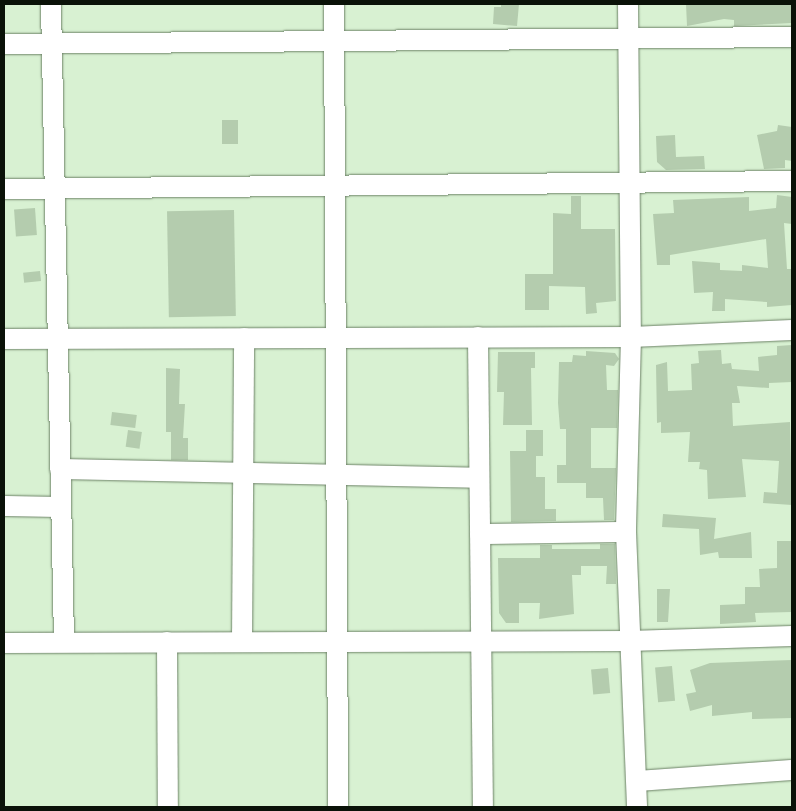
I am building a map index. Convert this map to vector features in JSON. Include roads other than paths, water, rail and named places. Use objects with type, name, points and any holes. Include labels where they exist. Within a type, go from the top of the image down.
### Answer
[{"type":"street","points":[[51,4],[64,642]]},
{"type":"street","points":[[334,4],[338,807]]},
{"type":"street","points":[[628,4],[631,337],[626,532],[637,807]]},
{"type":"street","points":[[4,44],[792,37]]},
{"type":"street","points":[[4,189],[792,181]]},
{"type":"street","points":[[4,339],[631,337],[792,330]]},
{"type":"street","points":[[242,642],[244,338]]},
{"type":"street","points":[[478,338],[483,807]]},
{"type":"street","points":[[60,469],[480,478]]},
{"type":"street","points":[[4,506],[61,507]]},
{"type":"street","points":[[480,534],[626,532]]},
{"type":"street","points":[[4,643],[629,641],[792,636]]},
{"type":"street","points":[[167,642],[168,807]]},
{"type":"street","points":[[637,781],[792,770]]}]
